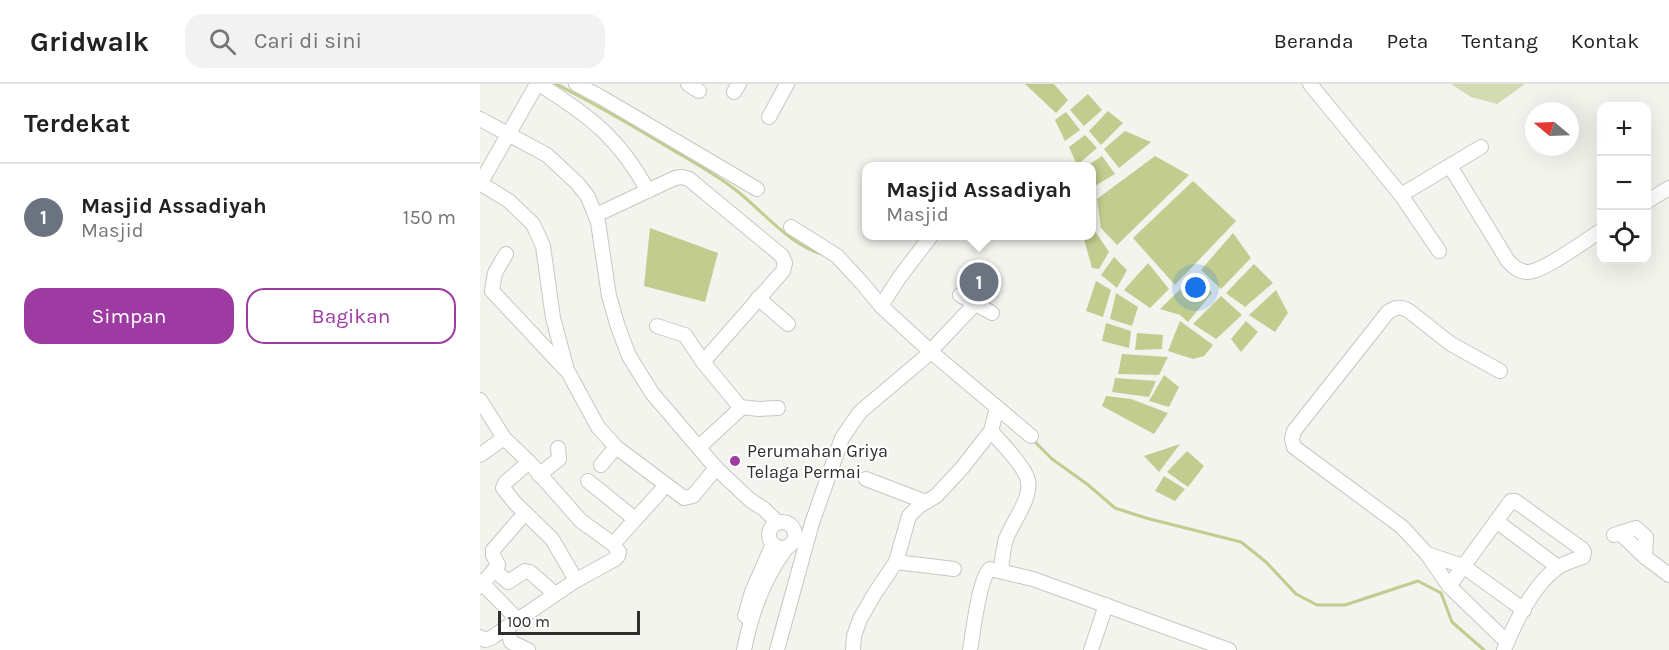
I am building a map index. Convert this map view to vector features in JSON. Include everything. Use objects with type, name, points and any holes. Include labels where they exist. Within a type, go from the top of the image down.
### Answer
[{"type":"street","points":[[648,191],[633,164],[600,126],[579,109],[538,84],[480,184],[509,201],[533,224],[543,246],[553,318],[567,370],[598,427],[616,447],[684,498],[693,496],[716,468]]},
{"type":"street","points":[[576,84],[602,90],[757,189]]},
{"type":"street","points":[[1310,84],[1401,195],[1439,251]]},
{"type":"street","points":[[770,117],[792,86]]},
{"type":"street","points":[[480,119],[547,155],[578,184],[588,197],[596,215],[609,296],[629,356],[652,393],[716,468],[750,500],[764,509],[777,536],[766,581],[744,650]]},
{"type":"street","points":[[1401,195],[1481,147]]},
{"type":"street","points":[[1449,166],[1508,261],[1521,271],[1527,272],[1541,268],[1597,233]]},
{"type":"street","points":[[596,215],[675,178],[682,177],[689,179],[782,256],[785,263],[783,271],[703,362]]},
{"type":"street","points":[[1651,199],[1669,188]]},
{"type":"street","points":[[791,227],[837,256],[928,354],[1031,436]]},
{"type":"street","points":[[881,306],[928,240]]},
{"type":"street","points":[[506,254],[495,273],[492,291],[567,370]]},
{"type":"street","points":[[960,295],[992,313]]},
{"type":"street","points":[[758,298],[788,324]]},
{"type":"street","points":[[777,650],[812,523],[842,438],[860,412],[928,354],[975,303]]},
{"type":"street","points":[[1449,586],[1511,501],[1515,501],[1583,550],[1583,557],[1558,567],[1540,584],[1506,646],[1449,586],[1427,554],[1402,527],[1294,447],[1292,439],[1294,431],[1388,312],[1396,307],[1403,307],[1451,344],[1500,371]]},
{"type":"street","points":[[657,326],[685,335],[703,362],[740,407],[778,408]]},
{"type":"street","points":[[480,400],[504,438],[581,521],[613,544],[619,552],[615,560],[576,580],[488,640],[480,637]]},
{"type":"street","points":[[699,447],[740,407]]},
{"type":"street","points":[[909,516],[936,496],[962,468],[992,428],[997,409]]},
{"type":"street","points":[[992,428],[1026,475],[1029,485],[1027,499],[1013,521],[1005,541],[1001,571]]},
{"type":"street","points":[[480,455],[504,438]]},
{"type":"street","points":[[602,465],[616,447]]},
{"type":"street","points":[[539,475],[559,459],[558,448]]},
{"type":"street","points":[[528,462],[505,483],[503,488],[552,539],[576,580]]},
{"type":"street","points":[[866,479],[926,502]]},
{"type":"street","points":[[588,481],[635,519]]},
{"type":"street","points":[[613,544],[660,492]]},
{"type":"street","points":[[853,650],[854,636],[860,619],[874,593],[896,562],[909,516],[909,495]]},
{"type":"street","points":[[525,513],[493,549],[498,565],[481,584],[513,623],[511,642],[528,650]]},
{"type":"street","points":[[1497,521],[1558,567]]},
{"type":"street","points":[[1617,534],[1636,528],[1646,537],[1645,557],[1669,575]]},
{"type":"street","points":[[736,650],[738,635],[752,592],[777,536]]},
{"type":"street","points":[[1427,554],[1463,566],[1524,610]]},
{"type":"street","points":[[896,562],[954,569]]},
{"type":"street","points":[[970,650],[975,620],[987,572],[990,569],[1033,579],[1106,605],[1200,645],[1229,650]]},
{"type":"street","points":[[494,570],[508,582],[525,571],[530,572],[555,594]]},
{"type":"street","points":[[1091,650],[1106,605]]},
{"type":"shaded area","points":[[1025,84],[1054,84],[1068,100],[1056,113]]},
{"type":"shaded area","points":[[1451,84],[1525,84],[1497,104],[1471,97]]},
{"type":"shaded area","points":[[1088,94],[1102,110],[1084,126],[1070,110]]},
{"type":"shaded area","points":[[1108,111],[1123,123],[1101,145],[1089,131]]},
{"type":"shaded area","points":[[1066,112],[1080,130],[1065,141],[1055,120]]},
{"type":"shaded area","points":[[1125,131],[1151,142],[1119,168],[1104,149]]},
{"type":"shaded area","points":[[1085,135],[1097,148],[1081,162],[1076,162],[1069,147]]},
{"type":"shaded area","points":[[1102,156],[1115,174],[1096,185],[1096,162],[1093,162]]},
{"type":"shaded area","points":[[1155,156],[1189,175],[1117,245],[1101,228],[1097,199]]},
{"type":"shaded area","points":[[1193,181],[1236,221],[1175,285],[1133,238]]},
{"type":"shaded area","points":[[650,228],[718,253],[705,302],[644,286]]},
{"type":"shaded area","points":[[1096,232],[1109,252],[1099,269],[1092,268],[1084,240],[1096,240]]},
{"type":"shaded area","points":[[1233,233],[1251,258],[1221,289],[1201,270]]},
{"type":"shaded area","points":[[1114,257],[1127,270],[1117,288],[1101,275]]},
{"type":"shaded area","points":[[1148,263],[1169,289],[1150,308],[1124,290]]},
{"type":"shaded area","points":[[1254,264],[1273,283],[1245,307],[1226,293]]},
{"type":"shaded area","points":[[1195,275],[1212,293],[1188,322],[1180,315],[1160,309]]},
{"type":"shaded area","points":[[1096,281],[1111,290],[1103,317],[1086,311]]},
{"type":"shaded area","points":[[1276,290],[1288,313],[1275,332],[1249,315]]},
{"type":"shaded area","points":[[1116,293],[1138,307],[1132,326],[1110,319]]},
{"type":"shaded area","points":[[1221,296],[1242,315],[1216,339],[1193,324]]},
{"type":"shaded area","points":[[1180,321],[1213,345],[1204,356],[1193,359],[1168,351]]},
{"type":"shaded area","points":[[1246,321],[1258,332],[1241,352],[1231,339]]},
{"type":"shaded area","points":[[1106,323],[1131,331],[1129,348],[1102,341]]},
{"type":"shaded area","points":[[1137,333],[1163,335],[1162,349],[1135,350]]},
{"type":"shaded area","points":[[1122,354],[1168,357],[1159,375],[1118,374]]},
{"type":"shaded area","points":[[1164,375],[1179,387],[1169,407],[1149,401]]},
{"type":"shaded area","points":[[1115,378],[1156,381],[1149,397],[1112,392]]},
{"type":"shaded area","points":[[1106,396],[1131,399],[1168,413],[1154,434],[1102,406]]},
{"type":"shaded area","points":[[1180,444],[1159,472],[1144,456]]},
{"type":"shaded area","points":[[1187,451],[1204,466],[1188,487],[1167,472]]},
{"type":"shaded area","points":[[1164,476],[1185,489],[1175,501],[1155,491]]},
{"type":"waterway","points":[[556,84],[614,115],[713,174],[737,191],[789,237],[812,251],[825,255]]},
{"type":"waterway","points":[[1033,440],[1052,459],[1115,508],[1241,542],[1266,562],[1296,594],[1317,605],[1345,605],[1418,581],[1441,593],[1452,622],[1484,650]]},
{"type":"place","name":"Masjid Assadiyah","points":[[979,282]]},
{"type":"place","name":"Perumahan Griya Telaga Permai","points":[[735,461]]}]
